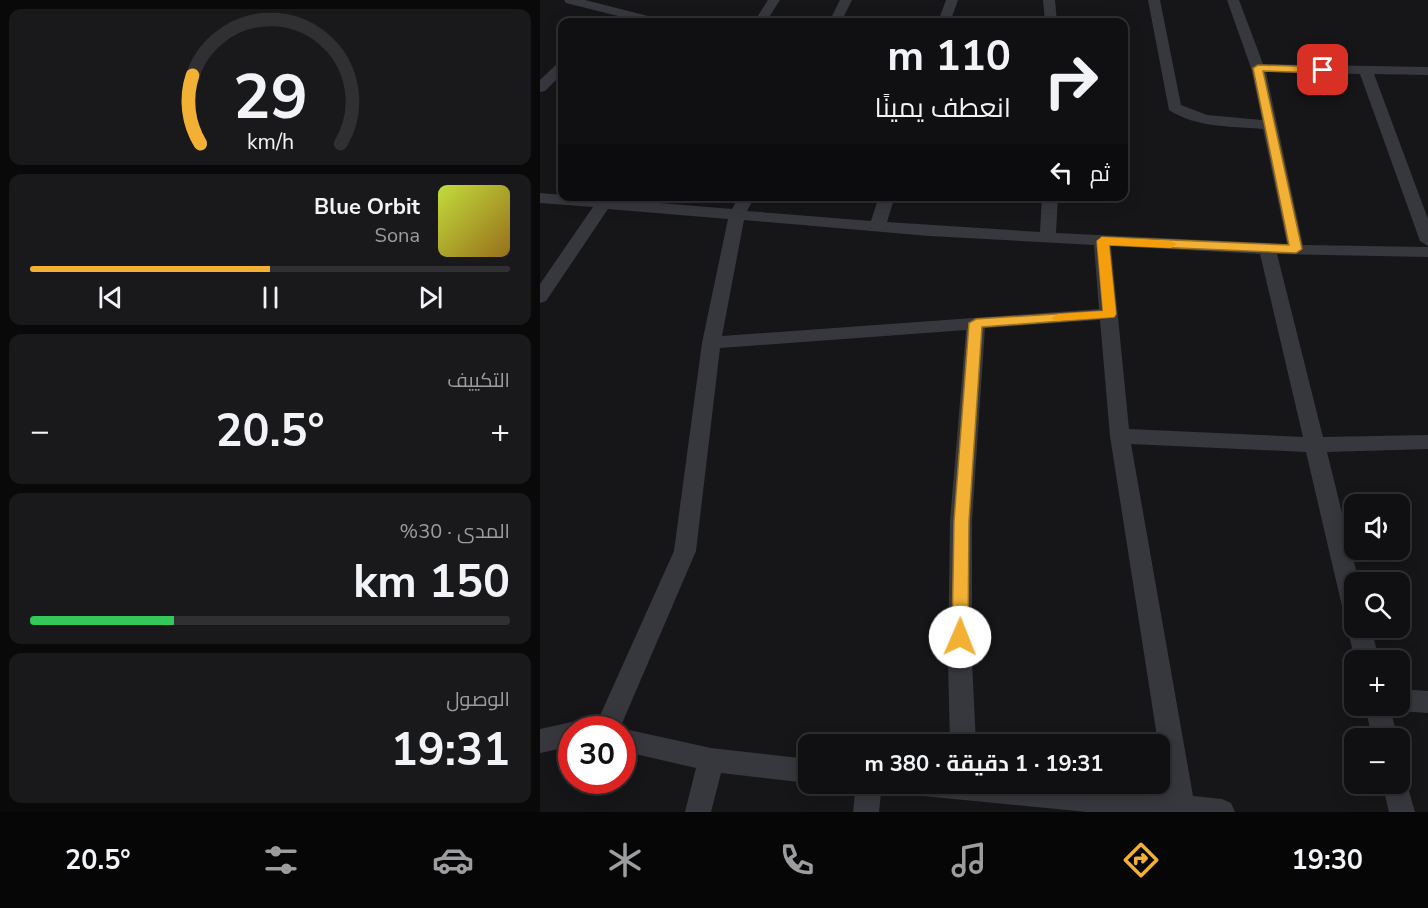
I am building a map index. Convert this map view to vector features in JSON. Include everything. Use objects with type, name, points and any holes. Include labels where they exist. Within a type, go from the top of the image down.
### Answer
[{"type":"street","points":[[570,0],[614,18],[633,0]]},
{"type":"street","points":[[763,18],[774,0]]},
{"type":"street","points":[[837,18],[846,0]]},
{"type":"street","points":[[945,18],[952,0]]},
{"type":"street","points":[[1049,0],[1051,18]]},
{"type":"street","points":[[1154,0],[1174,107],[1182,114],[1201,118],[1271,124]]},
{"type":"street","points":[[1233,0],[1258,68],[1296,249]]},
{"type":"street","points":[[1258,68],[1428,71]]},
{"type":"street","points":[[540,88],[558,71]]},
{"type":"street","points":[[1366,71],[1428,241]]},
{"type":"street","points":[[540,198],[558,198]]},
{"type":"street","points":[[592,201],[877,227],[1102,241],[1267,249],[1428,252]]},
{"type":"street","points":[[613,716],[685,551],[711,343],[737,215],[744,201]]},
{"type":"street","points":[[877,227],[885,201]]},
{"type":"street","points":[[1048,237],[1050,201]]},
{"type":"street","points":[[540,297],[604,203]]},
{"type":"street","points":[[1102,241],[1120,436],[1182,810]]},
{"type":"street","points":[[1267,249],[1346,572]]},
{"type":"street","points":[[711,343],[1109,314]]},
{"type":"street","points":[[963,734],[960,661],[961,521],[976,323]]},
{"type":"street","points":[[1120,436],[1316,445],[1428,442]]},
{"type":"street","points":[[1410,701],[1428,702]]},
{"type":"street","points":[[540,741],[558,737]]},
{"type":"street","points":[[636,742],[711,760],[798,770]]},
{"type":"street","points":[[698,812],[711,760]]},
{"type":"street","points":[[866,812],[868,794]]},
{"type":"street","points":[[1037,794],[1182,810],[1222,812]]},
{"type":"street","points":[[1398,794],[1402,812]]},
{"type":"slow traffic","points":[[1058,318],[1109,314],[1102,241],[1171,244]]},
{"type":"route","points":[[960,637],[961,521],[976,323],[1109,314],[1102,241],[1296,249],[1258,68],[1323,70]]}]
